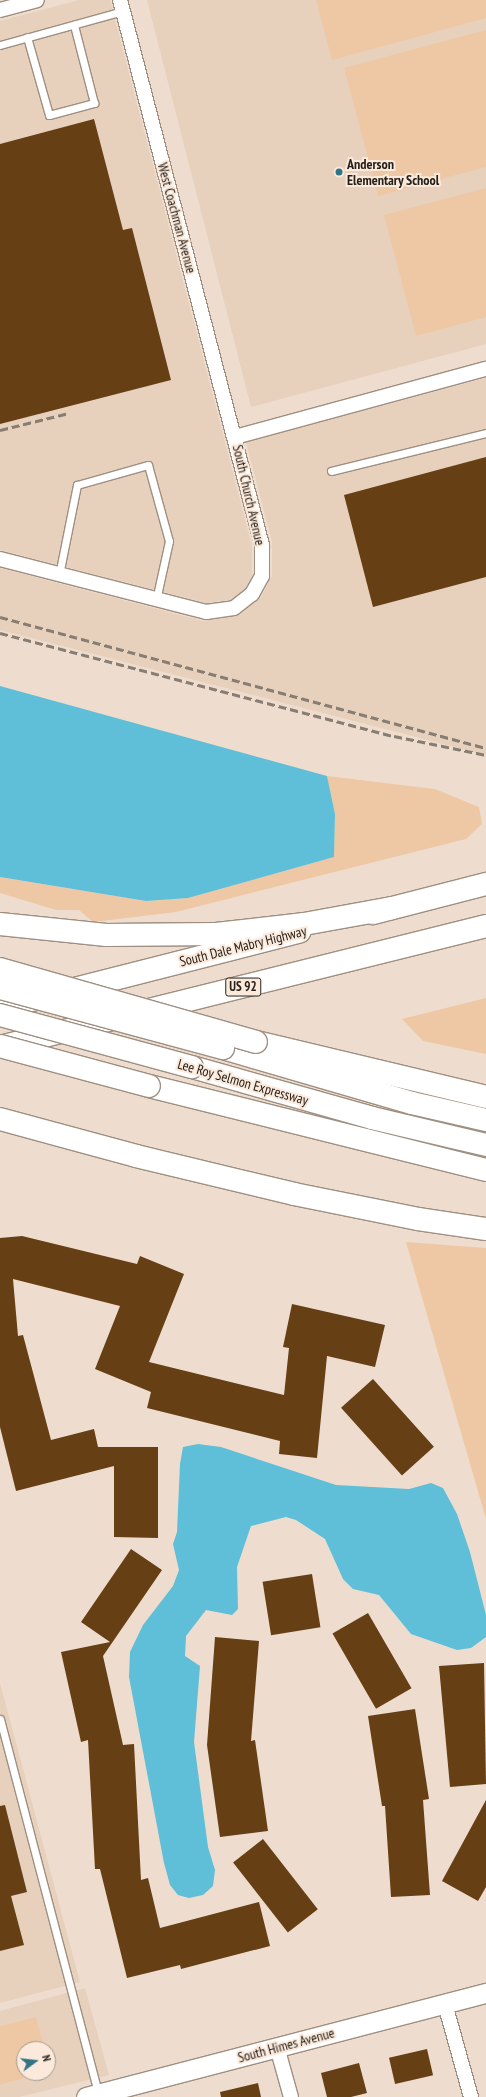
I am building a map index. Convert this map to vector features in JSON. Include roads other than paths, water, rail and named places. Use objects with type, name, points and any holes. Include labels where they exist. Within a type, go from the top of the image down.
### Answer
[{"type":"main road","name":"South Dale Mabry Highway","points":[[0,1008],[486,884]]},
{"type":"main road","points":[[0,924],[106,935],[216,934],[304,924],[392,908]]},
{"type":"main road","name":"US 92","points":[[0,1046],[486,926]]},
{"type":"main road","points":[[0,969],[256,1042],[486,1096]]},
{"type":"main road","points":[[0,988],[226,1049],[412,1103],[486,1120]]},
{"type":"main road","name":"Lee Roy Selmon Expressway","points":[[0,1015],[372,1118],[486,1145]]},
{"type":"main road","points":[[0,1046],[149,1086],[486,1170]]},
{"type":"main road","points":[[0,1120],[280,1191],[418,1219],[486,1229]]},
{"type":"street","points":[[0,10],[37,0]]},
{"type":"street","name":"West Coachman Avenue","points":[[121,6],[235,436]]},
{"type":"street","name":"South Church Avenue","points":[[0,559],[156,601],[206,612],[234,608],[252,594],[262,576],[262,545],[235,436],[486,369]]},
{"type":"street","name":"South Himes Avenue","points":[[103,2095],[277,2047],[486,1993]]},
{"type":"street","points":[[445,2004],[471,2097]]},
{"type":"street","points":[[277,2047],[291,2097]]},
{"type":"lane","points":[[0,45],[74,25],[121,6]]},
{"type":"lane","points":[[27,37],[49,115],[94,103],[74,25]]},
{"type":"lane","points":[[331,471],[486,433]]},
{"type":"lane","points":[[59,575],[77,485],[148,465],[169,541],[156,601]]},
{"type":"lane","points":[[0,1719],[103,2095]]},
{"type":"water","points":[[0,686],[327,776],[335,814],[334,857],[188,898],[146,901],[0,877]]},
{"type":"water","points":[[198,1444],[221,1447],[336,1485],[409,1489],[431,1483],[443,1488],[457,1514],[470,1552],[486,1615],[486,1637],[471,1648],[457,1650],[411,1634],[379,1595],[353,1589],[343,1579],[325,1539],[296,1520],[286,1517],[251,1526],[237,1567],[238,1609],[232,1615],[206,1610],[186,1636],[185,1656],[200,1666],[194,1742],[208,1847],[215,1870],[213,1886],[203,1895],[189,1898],[178,1895],[170,1885],[164,1863],[129,1677],[130,1652],[143,1625],[173,1586],[179,1570],[173,1544],[177,1532],[180,1464],[183,1447]]},
{"type":"railway","points":[[0,430],[69,413]]},
{"type":"railway","points":[[0,617],[486,748]]},
{"type":"railway","points":[[0,633],[394,736],[486,755]]},
{"type":"place","name":"Anderson Elementary School","points":[[339,172]]}]
